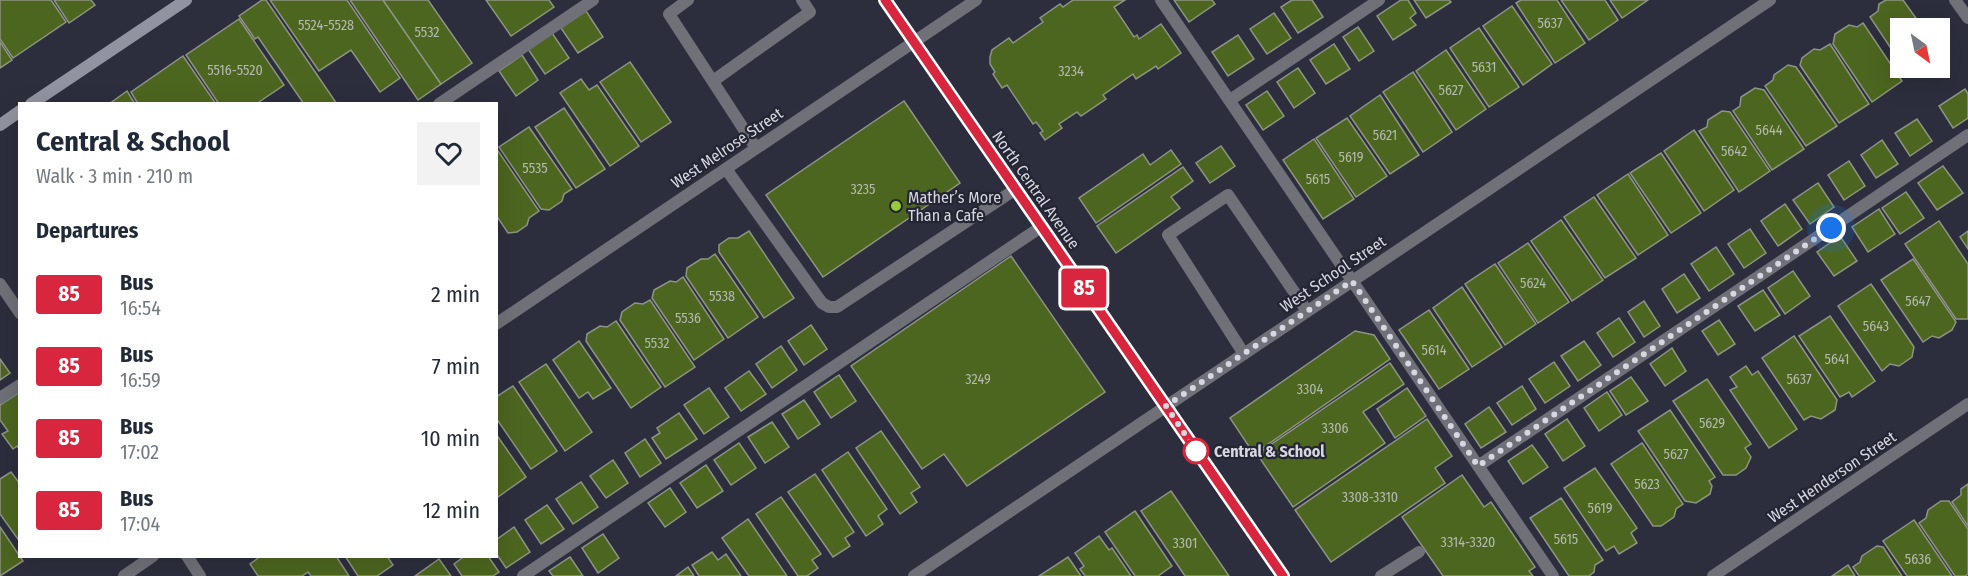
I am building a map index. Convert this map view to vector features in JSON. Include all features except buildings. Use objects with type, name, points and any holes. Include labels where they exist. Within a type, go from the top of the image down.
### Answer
[{"type":"main road","points":[[35,102],[186,0]]},
{"type":"main road","name":"North Central Avenue","points":[[885,0],[1283,576]]},
{"type":"main road","points":[[0,124],[18,112]]},
{"type":"street","points":[[442,102],[593,0]]},
{"type":"street","points":[[688,0],[669,14],[756,148]]},
{"type":"street","points":[[713,81],[810,12],[802,0]]},
{"type":"street","name":"West Melrose Street","points":[[498,323],[976,0]]},
{"type":"street","points":[[1161,0],[1553,576]]},
{"type":"street","points":[[1230,100],[1378,0]]},
{"type":"street","name":"West School Street","points":[[914,576],[1770,0]]},
{"type":"street","points":[[1955,0],[1968,18]]},
{"type":"street","points":[[1478,466],[1968,135]]},
{"type":"street","points":[[726,169],[822,303],[829,307],[837,307],[1016,189]]},
{"type":"street","points":[[1244,354],[1168,235],[1228,195],[1307,311]]},
{"type":"street","points":[[523,576],[1041,227]]},
{"type":"street","points":[[0,284],[18,310]]},
{"type":"street","points":[[0,398],[18,386]]},
{"type":"street","name":"West Henderson Street","points":[[1713,576],[1968,404]]},
{"type":"street","points":[[1381,576],[1419,552]]},
{"type":"street","points":[[124,576],[150,558]]},
{"type":"street","points":[[188,558],[200,576]]},
{"type":"bus line","name":"85","points":[[885,0],[1283,576]]},
{"type":"place","name":"Mather’s More Than a Cafe","points":[[896,206]]},
{"type":"place","name":"Central & School","points":[[1196,451]]},
{"type":"route","points":[[1196,451],[1166,406],[1352,281],[1478,466],[1831,228]]}]
